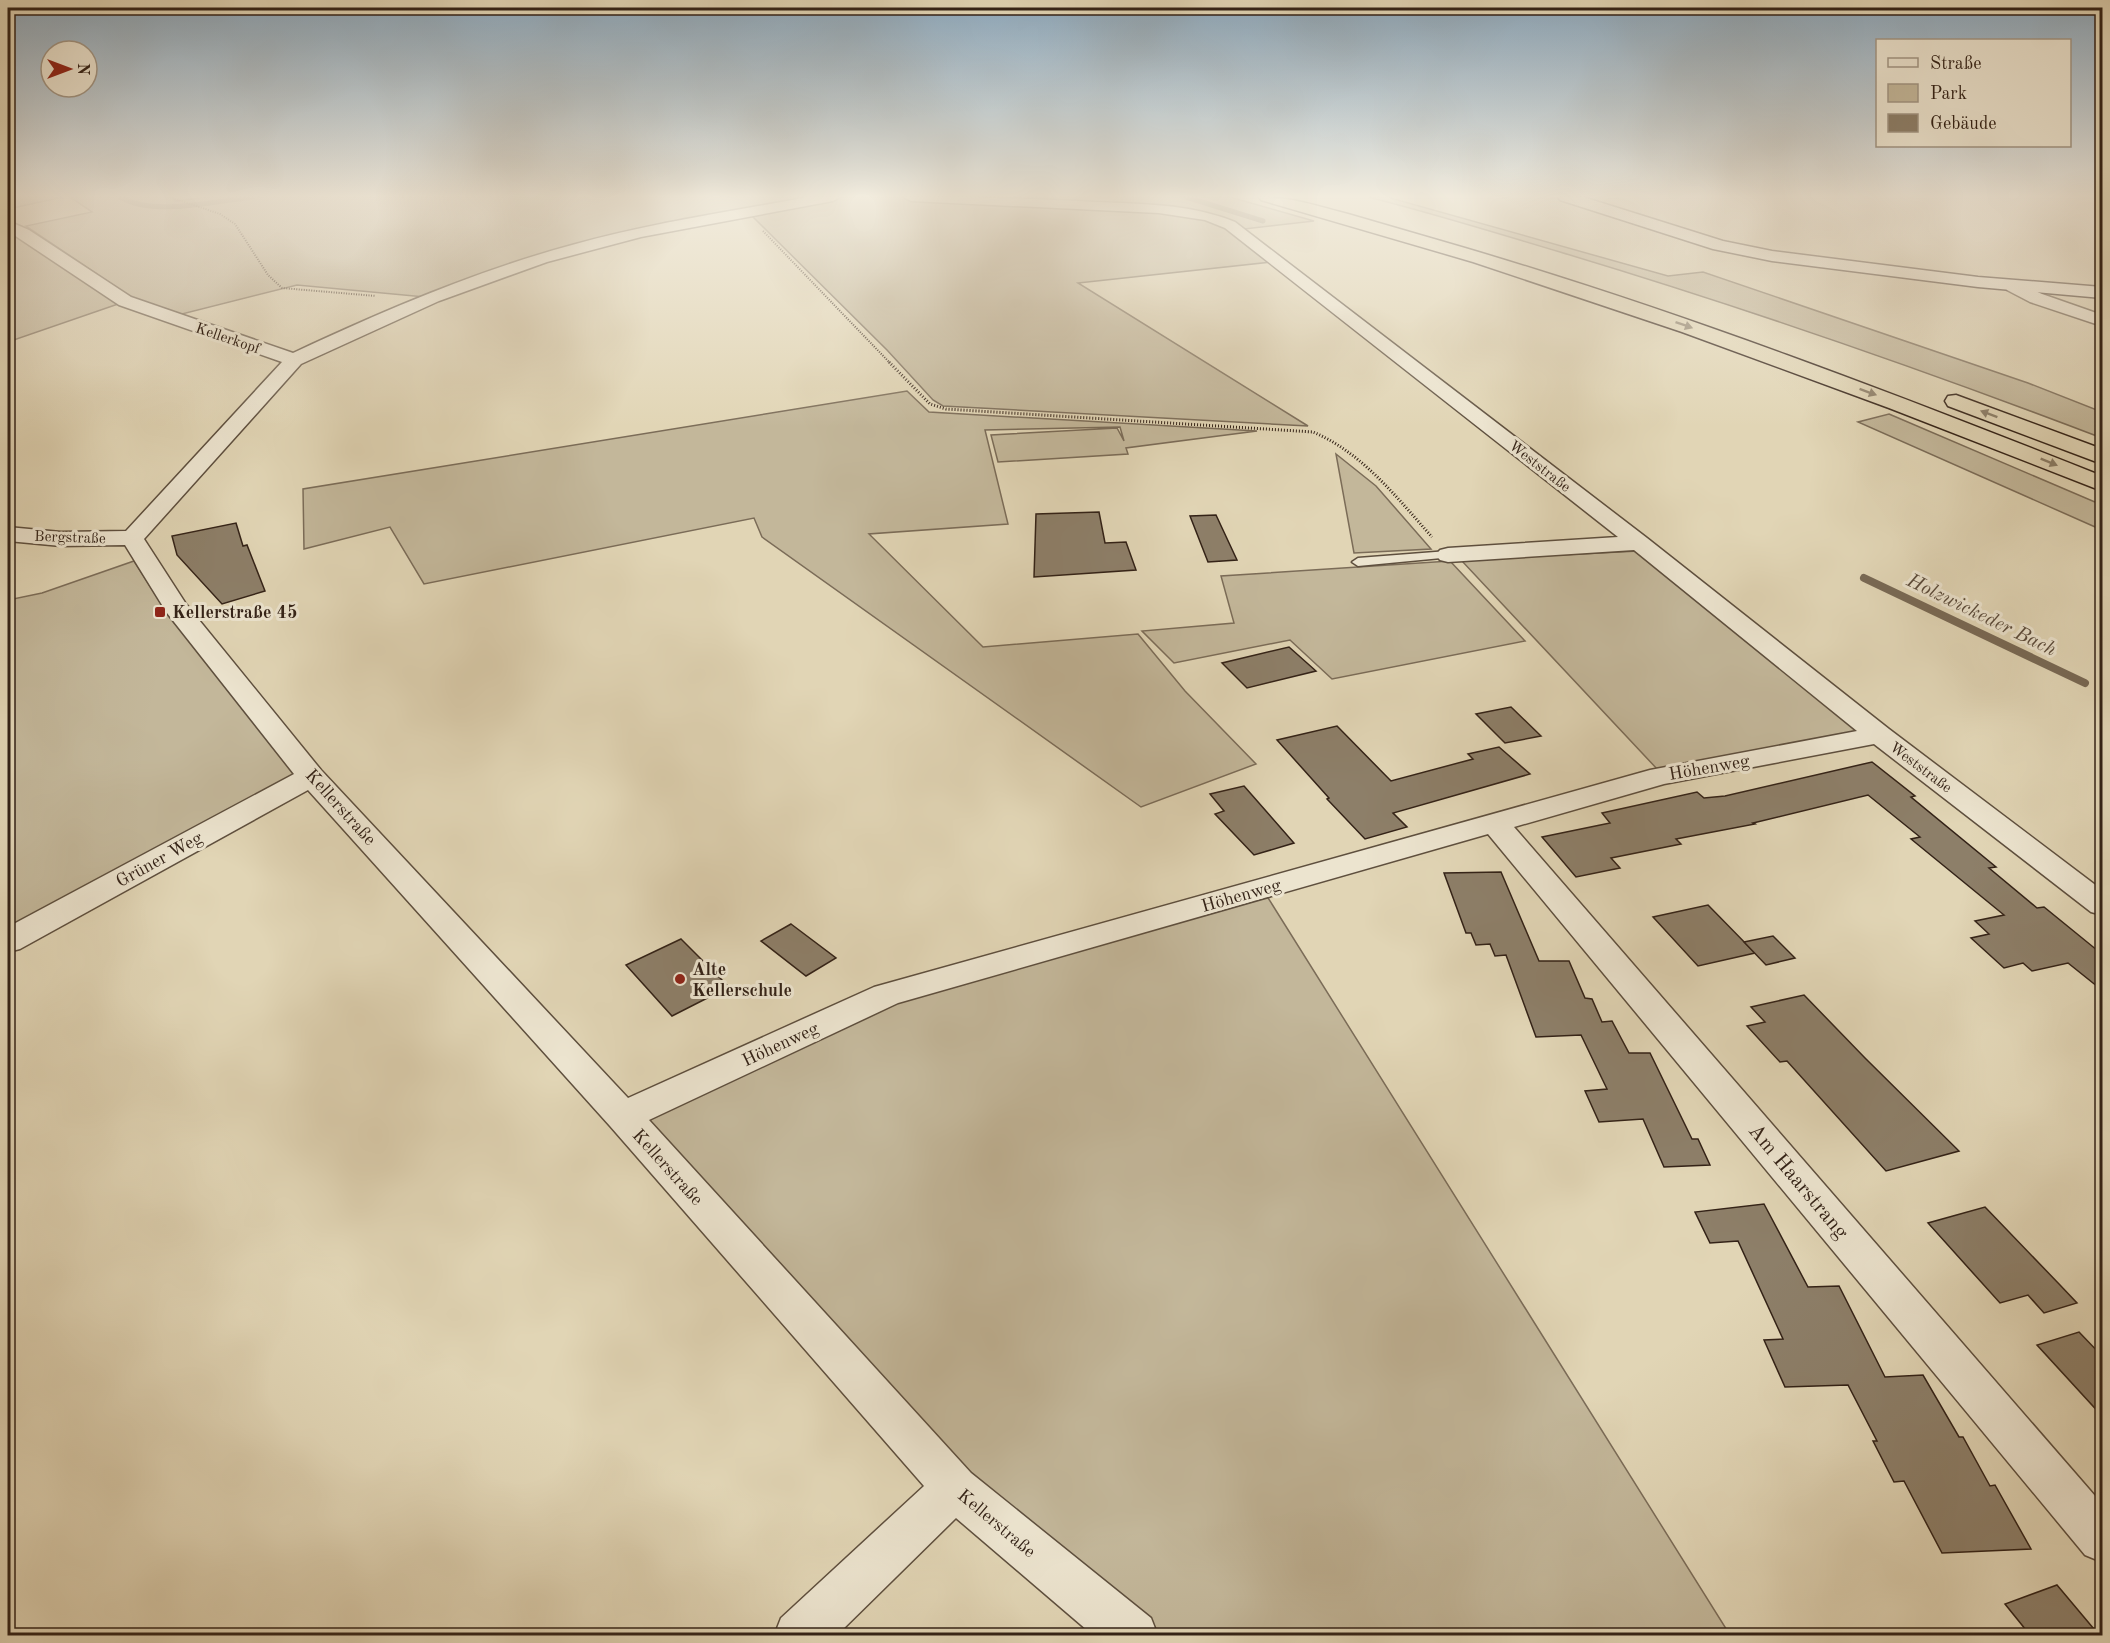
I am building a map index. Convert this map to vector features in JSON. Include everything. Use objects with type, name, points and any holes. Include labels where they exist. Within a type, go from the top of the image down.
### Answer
[{"type":"highway","points":[[1532,274],[1691,328],[1906,406],[2103,484]]},
{"type":"highway","points":[[1584,274],[1644,292]]},
{"type":"highway","points":[[1938,395],[2103,457]]},
{"type":"street","name":"Kellerkopf","points":[[84,274],[125,301],[294,360]]},
{"type":"street","points":[[132,538],[294,360],[397,314],[500,274]]},
{"type":"street","name":"Weststraße","points":[[1294,274],[1639,543],[1879,735],[2103,905]]},
{"type":"street","points":[[1911,274],[2013,286],[2103,293]]},
{"type":"street","points":[[2013,286],[2036,298],[2103,321]]},
{"type":"street","name":"Bergstraße","points":[[8,534],[62,539],[132,538]]},
{"type":"street","name":"Kellerstraße","points":[[132,538],[176,608],[311,776],[623,1116],[955,1488],[1133,1635]]},
{"type":"street","points":[[1448,555],[1639,543]]},
{"type":"street","name":"Höhenweg","points":[[623,1116],[886,995],[1660,776],[1879,735]]},
{"type":"street","name":"Grüner Weg","points":[[8,941],[311,776]]},
{"type":"street","name":"Am Haarstrang","points":[[1496,824],[2103,1539]]},
{"type":"street","points":[[799,1635],[955,1488]]},
{"type":"lane","points":[[1358,561],[1448,555]]},
{"type":"path","points":[[267,274],[273,283],[282,288],[375,296],[386,300]]},
{"type":"path","points":[[805,274],[930,404],[946,409],[1314,432],[1370,470],[1448,555]]},
{"type":"green space","points":[[8,274],[77,274],[121,303],[8,342]]},
{"type":"green space","points":[[97,274],[490,274],[425,297],[297,285],[178,315],[134,299]]},
{"type":"green space","points":[[810,274],[1164,274],[1078,283],[1308,426],[943,406],[933,400],[887,350]]},
{"type":"green space","points":[[1631,274],[1660,274],[1668,276],[1708,274],[2028,383],[2102,412],[2102,438],[1901,364]]},
{"type":"green space","points":[[907,391],[929,412],[1257,431],[1126,448],[1128,454],[998,462],[991,435],[1117,428],[1124,441],[1120,427],[985,430],[1008,524],[869,534],[983,647],[1138,634],[1185,691],[1256,764],[1141,807],[762,537],[754,518],[424,584],[390,527],[304,549],[303,489]]},
{"type":"green space","points":[[1889,414],[2102,505],[2102,530],[1858,422]]},
{"type":"green space","points":[[1336,454],[1376,486],[1431,549],[1354,553]]},
{"type":"green space","points":[[1639,551],[1864,732],[1658,770],[1461,560]]},
{"type":"green space","points":[[134,561],[157,597],[300,778],[8,936],[8,600],[42,593]]},
{"type":"green space","points":[[1450,561],[1525,641],[1332,679],[1290,640],[1174,663],[1142,631],[1234,623],[1221,576]]},
{"type":"green space","points":[[1265,893],[1730,1635],[1150,1635],[966,1483],[635,1118],[892,999]]},
{"type":"building","points":[[1099,512],[1105,543],[1126,542],[1136,570],[1034,577],[1036,514]]},
{"type":"building","points":[[1216,515],[1237,560],[1208,562],[1190,516]]},
{"type":"building","points":[[236,523],[243,546],[247,545],[265,591],[222,604],[177,555],[172,536]]},
{"type":"building","points":[[1289,647],[1316,671],[1247,688],[1222,663]]},
{"type":"building","points":[[1511,707],[1541,736],[1505,743],[1476,714]]},
{"type":"building","points":[[1337,726],[1391,781],[1473,759],[1468,754],[1499,747],[1530,774],[1393,813],[1407,827],[1365,839],[1327,799],[1329,798],[1277,740]]},
{"type":"building","points":[[1872,762],[1915,796],[1911,797],[1996,867],[1989,868],[2037,908],[2044,907],[2103,955],[2103,991],[2068,963],[2032,971],[2023,963],[2004,968],[1971,938],[1989,934],[1975,921],[2004,915],[1911,839],[1920,837],[1868,795],[1753,823],[1755,824],[1676,839],[1681,844],[1611,858],[1620,868],[1576,877],[1542,837],[1610,823],[1602,813],[1697,792],[1704,798],[1725,796]]},
{"type":"building","points":[[1244,786],[1294,843],[1254,855],[1215,814],[1224,811],[1210,794]]},
{"type":"building","points":[[1501,872],[1539,961],[1569,961],[1585,998],[1592,999],[1602,1022],[1612,1021],[1629,1053],[1650,1053],[1692,1139],[1698,1139],[1710,1165],[1664,1167],[1643,1119],[1599,1122],[1585,1091],[1607,1089],[1581,1035],[1536,1037],[1506,955],[1495,956],[1490,944],[1476,945],[1471,933],[1466,933],[1444,873]]},
{"type":"building","points":[[1708,905],[1755,953],[1698,966],[1653,917]]},
{"type":"building","points":[[791,924],[836,958],[806,976],[761,941]]},
{"type":"building","points":[[1773,936],[1795,958],[1766,965],[1744,942]]},
{"type":"building","name":"Alte Kellerschule","points":[[681,939],[729,987],[672,1016],[626,965]]},
{"type":"building","points":[[1804,995],[1959,1151],[1886,1171],[1787,1061],[1780,1062],[1747,1026],[1765,1022],[1751,1007]]},
{"type":"building","points":[[1764,1204],[1808,1287],[1839,1286],[1885,1377],[1923,1375],[1959,1437],[1963,1437],[1990,1486],[1995,1485],[2031,1549],[1942,1553],[1904,1481],[1894,1482],[1873,1441],[1877,1441],[1848,1385],[1785,1387],[1764,1340],[1783,1339],[1738,1241],[1710,1243],[1695,1212]]},
{"type":"building","points":[[1985,1207],[2077,1303],[2044,1313],[2028,1295],[2000,1303],[1928,1223]]},
{"type":"building","points":[[2079,1332],[2103,1357],[2103,1417],[2037,1345]]},
{"type":"building","points":[[2057,1585],[2099,1635],[2030,1635],[2005,1604]]},
{"type":"waterway","name":"Holzwickeder Bach","points":[[1864,578],[2085,683]]},
{"type":"place","name":"Kellerstraße 45","points":[[160,612]]},
{"type":"place","name":"Alte Kellerschule","points":[[680,979]]}]
